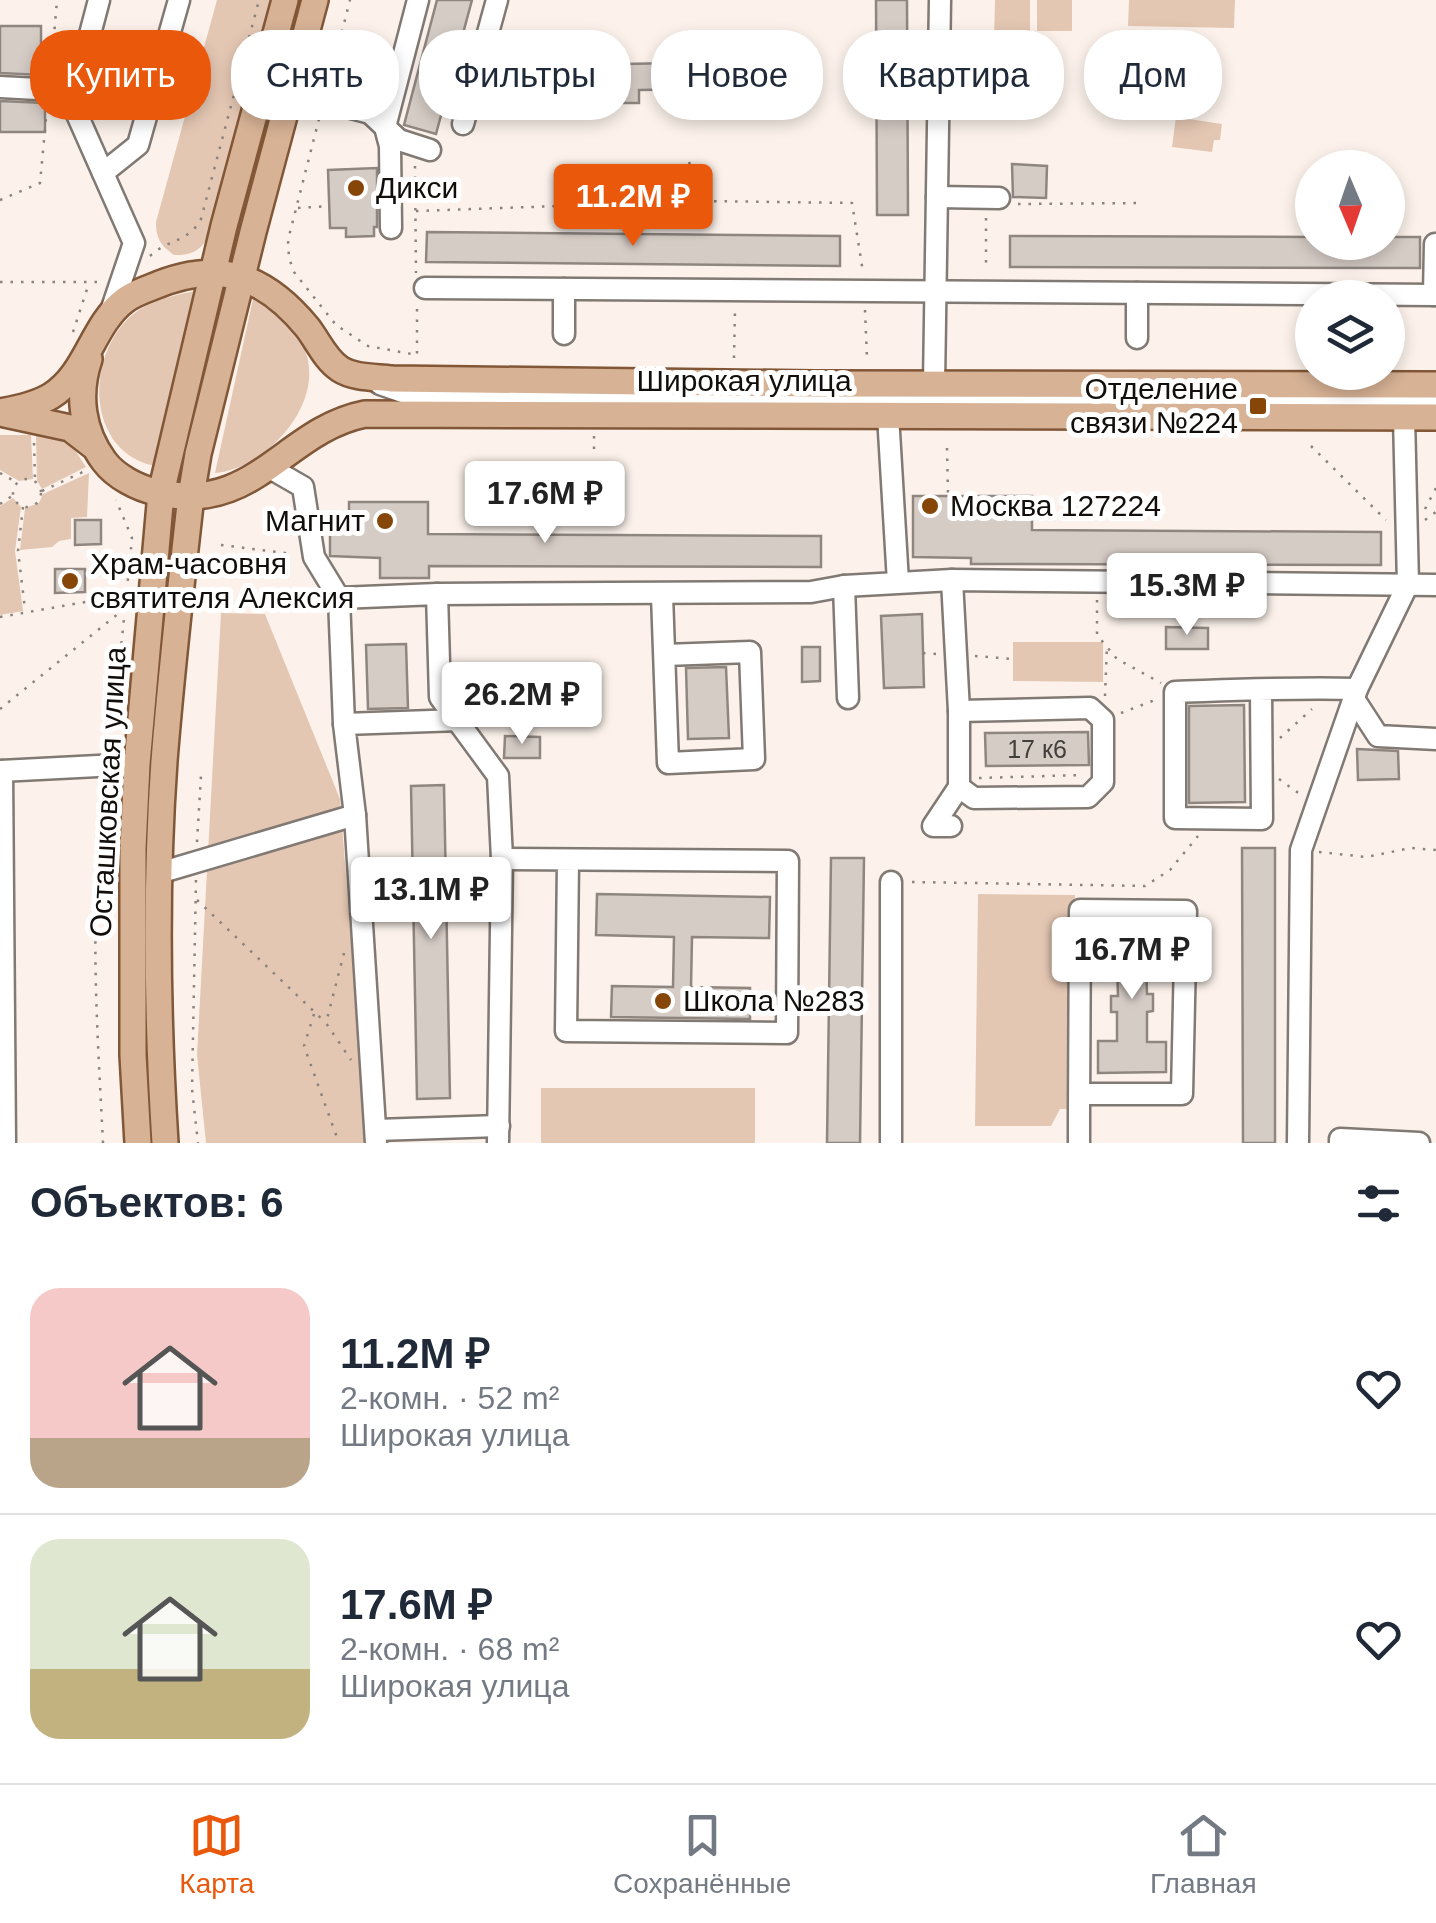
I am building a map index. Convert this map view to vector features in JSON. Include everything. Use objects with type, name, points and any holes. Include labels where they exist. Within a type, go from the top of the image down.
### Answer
[{"type":"main road","name":"Осташковская улица","points":[[138,1143],[131,932],[137,764],[161,494],[285,0]]},
{"type":"main road","name":"Осташковская улица","points":[[306,30],[314,0]]},
{"type":"main road","name":"Осташковская улица","points":[[165,1143],[160,1054],[159,873],[164,764],[191,496],[198,454],[283,120]]},
{"type":"main road","name":"Широкая улица","points":[[0,413],[52,396],[72,377],[91,333],[124,300],[183,276],[214,272],[242,276],[272,290],[335,366],[357,375],[392,379],[888,415],[1083,400],[1436,384]]},
{"type":"main road","points":[[91,333],[82,393],[91,457]]},
{"type":"main road","name":"Широкая улица","points":[[91,457],[138,487],[161,494],[191,496],[214,494],[243,484],[319,430],[344,418],[365,414],[934,384],[1083,400],[1436,417]]},
{"type":"main road","points":[[0,413],[70,428],[91,457]]},
{"type":"lane","points":[[91,30],[99,0]]},
{"type":"lane","points":[[102,173],[138,145],[179,0]]},
{"type":"lane","points":[[391,228],[390,146],[385,127],[418,0]]},
{"type":"lane","points":[[463,124],[497,0]]},
{"type":"lane","points":[[934,384],[940,0]]},
{"type":"lane","points":[[0,87],[30,88]]},
{"type":"lane","points":[[79,120],[134,243],[122,284],[91,333]]},
{"type":"lane","points":[[377,120],[399,140],[423,147]]},
{"type":"lane","points":[[937,198],[992,198]]},
{"type":"lane","points":[[419,294],[564,289],[1435,294],[1435,244]]},
{"type":"lane","points":[[564,289],[564,334]]},
{"type":"lane","points":[[1137,293],[1137,338]]},
{"type":"lane","name":"Широкая улица","points":[[357,375],[417,397],[1436,400]]},
{"type":"lane","points":[[365,414],[417,397]]},
{"type":"lane","points":[[888,415],[898,582]]},
{"type":"lane","points":[[1298,1143],[1301,850],[1356,694],[1408,584],[1404,417]]},
{"type":"lane","points":[[270,468],[303,487],[314,557],[339,598],[344,724],[355,816],[376,1136],[498,1134],[502,859],[498,776],[440,697],[437,594]]},
{"type":"lane","points":[[951,826],[933,826],[959,787],[952,580]]},
{"type":"lane","points":[[339,598],[810,592],[844,586],[952,580],[1436,585]]},
{"type":"lane","points":[[844,586],[848,698]]},
{"type":"lane","points":[[662,595],[668,763],[754,759],[750,652],[665,655]]},
{"type":"lane","points":[[1261,690],[1262,818],[1176,818],[1175,692],[1335,688],[1356,694],[1378,736],[1436,739]]},
{"type":"lane","points":[[959,711],[1090,708],[1103,720],[1103,782],[1088,797],[974,798],[959,787]]},
{"type":"lane","points":[[344,724],[460,720]]},
{"type":"lane","points":[[5,1143],[1,771],[137,764]]},
{"type":"lane","points":[[159,873],[355,816]]},
{"type":"lane","points":[[502,859],[788,861],[787,1033],[566,1031],[568,861]]},
{"type":"lane","points":[[890,882],[892,1143]]},
{"type":"lane","points":[[1079,1143],[1080,910],[1186,911],[1182,1094],[1080,1094]]},
{"type":"lane","points":[[1340,1143],[1340,1139],[1419,1143]]},
{"type":"path","points":[[55,30],[57,0]]},
{"type":"path","points":[[0,282],[122,284],[156,250],[194,233],[259,0]]},
{"type":"path","points":[[342,30],[350,0]]},
{"type":"path","points":[[0,200],[40,183],[47,120]]},
{"type":"path","points":[[319,120],[288,240],[288,258],[294,272],[336,325],[368,346],[417,355],[416,211],[423,147]]},
{"type":"path","points":[[689,162],[703,201]]},
{"type":"path","points":[[986,292],[992,198],[1008,204],[1142,203]]},
{"type":"path","points":[[416,211],[703,201],[852,204],[865,291],[867,358]]},
{"type":"path","points":[[296,208],[330,206]]},
{"type":"path","points":[[90,282],[84,306],[91,333]]},
{"type":"path","points":[[734,290],[734,358]]},
{"type":"path","points":[[594,432],[594,449]]},
{"type":"path","points":[[33,434],[35,482],[41,492]]},
{"type":"path","points":[[1311,446],[1408,542]]},
{"type":"path","points":[[948,448],[948,496]]},
{"type":"path","points":[[24,507],[38,502],[41,492],[91,457]]},
{"type":"path","points":[[0,473],[19,483]]},
{"type":"path","points":[[0,504],[14,495],[19,483],[35,482]]},
{"type":"path","points":[[14,495],[24,507],[18,551],[25,612]]},
{"type":"path","points":[[221,545],[314,557]]},
{"type":"path","points":[[1096,582],[1096,635],[1118,659],[1175,692]]},
{"type":"path","points":[[0,617],[126,595]]},
{"type":"path","points":[[0,709],[125,608]]},
{"type":"path","points":[[1108,646],[1103,720],[1175,692]]},
{"type":"path","points":[[1318,807],[1262,760],[1335,688]]},
{"type":"path","points":[[1064,765],[1066,776]]},
{"type":"path","points":[[1010,766],[1011,777]]},
{"type":"path","points":[[198,1143],[192,1089],[196,862],[202,776]]},
{"type":"path","points":[[890,882],[1145,886],[1184,857],[1210,818]]},
{"type":"path","points":[[1350,855],[1366,857],[1410,848],[1436,850]]},
{"type":"path","points":[[196,899],[326,1023],[354,1065]]},
{"type":"path","points":[[326,1023],[346,949]]},
{"type":"path","points":[[315,1013],[304,1046],[340,1143]]},
{"type":"shaded area","points":[[217,0],[273,0],[265,30],[231,30],[231,120],[242,120],[208,237],[190,253],[174,255],[160,241],[156,222],[184,120],[211,120],[209,30]]},
{"type":"shaded area","points":[[995,0],[1030,0],[1030,30],[994,30]]},
{"type":"shaded area","points":[[1037,0],[1072,0],[1072,31],[1037,30]]},
{"type":"shaded area","points":[[1129,0],[1235,0],[1234,28],[1128,26]]},
{"type":"shaded area","points":[[1176,120],[1222,124],[1220,140],[1214,140],[1212,152],[1172,147]]},
{"type":"shaded area","points":[[195,291],[155,466],[132,457],[116,442],[105,423],[100,378],[116,334],[131,316],[154,302]]},
{"type":"shaded area","points":[[253,299],[282,320],[300,340],[309,369],[307,390],[300,410],[272,446],[234,469],[215,473]]},
{"type":"shaded area","points":[[0,435],[31,435],[33,479],[19,481],[0,470]]},
{"type":"shaded area","points":[[58,435],[69,441],[86,467],[42,489],[37,481],[36,436]]},
{"type":"shaded area","points":[[89,473],[87,517],[71,518],[71,539],[52,547],[20,550],[25,508],[39,503],[43,494]]},
{"type":"shaded area","points":[[13,498],[21,507],[15,551],[23,611],[0,615],[0,506]]},
{"type":"shaded area","points":[[221,613],[265,614],[340,799],[367,1143],[206,1143],[197,1055]]},
{"type":"shaded area","points":[[1013,642],[1103,642],[1103,682],[1013,681]]},
{"type":"shaded area","points":[[978,894],[1075,895],[1070,1109],[1060,1109],[1051,1126],[975,1126]]},
{"type":"shaded area","points":[[541,1088],[755,1088],[755,1143],[541,1143]]},
{"type":"building","points":[[437,0],[472,0],[464,30],[429,30]]},
{"type":"building","points":[[876,0],[907,0],[907,30],[876,30]]},
{"type":"building","points":[[0,26],[41,26],[41,30],[30,30],[30,74],[0,73]]},
{"type":"building","points":[[651,63],[651,90],[639,90],[639,103],[631,103],[631,64]]},
{"type":"building","points":[[419,68],[419,120],[440,120],[436,134],[404,125]]},
{"type":"building","points":[[0,101],[30,102],[30,120],[45,120],[45,132],[0,132]]},
{"type":"building","points":[[877,120],[908,120],[908,215],[877,215]]},
{"type":"building","points":[[1012,164],[1047,166],[1046,198],[1013,197]]},
{"type":"building","name":"Дикси","points":[[377,168],[374,236],[346,237],[346,228],[330,228],[328,170]]},
{"type":"building","points":[[427,232],[840,236],[840,266],[426,262]]},
{"type":"building","points":[[1010,236],[1295,237],[1295,260],[1405,260],[1405,237],[1420,237],[1420,268],[1010,267]]},
{"type":"building","points":[[913,496],[1032,496],[1032,530],[1381,532],[1381,565],[971,564],[971,558],[913,557]]},
{"type":"building","points":[[349,502],[428,502],[428,534],[821,536],[821,567],[429,566],[429,578],[380,578],[380,558],[330,556],[330,520],[349,521]]},
{"type":"building","points":[[75,520],[101,520],[101,544],[75,545]]},
{"type":"building","name":"Храм-часовня святителя Алексия","points":[[55,569],[85,569],[85,592],[55,593]]},
{"type":"building","points":[[922,614],[924,687],[884,688],[881,616]]},
{"type":"building","points":[[1166,627],[1208,628],[1208,649],[1166,649]]},
{"type":"building","points":[[406,644],[408,708],[368,709],[366,645]]},
{"type":"building","points":[[802,647],[820,647],[820,681],[802,682]]},
{"type":"building","points":[[726,667],[729,738],[688,739],[686,668]]},
{"type":"building","points":[[1244,705],[1245,802],[1189,803],[1189,706]]},
{"type":"building","points":[[1088,732],[1089,765],[986,766],[985,733]]},
{"type":"building","points":[[505,736],[540,737],[540,758],[504,758]]},
{"type":"building","points":[[1357,749],[1398,751],[1399,779],[1358,780]]},
{"type":"building","points":[[444,785],[450,1098],[417,1099],[411,786]]},
{"type":"building","points":[[1242,848],[1275,848],[1275,1143],[1243,1143]]},
{"type":"building","points":[[831,858],[864,858],[860,1143],[827,1143]]},
{"type":"building","points":[[597,894],[770,897],[769,938],[692,937],[691,987],[750,988],[750,1019],[611,1017],[612,986],[673,987],[674,937],[596,935]]},
{"type":"building","points":[[1166,932],[1166,964],[1146,964],[1147,994],[1153,994],[1153,1011],[1147,1012],[1147,1042],[1166,1042],[1166,1072],[1098,1073],[1098,1041],[1117,1041],[1117,1012],[1111,1012],[1111,996],[1118,996],[1117,964],[1098,965],[1098,933]]},
{"type":"place","name":"Дикси","points":[[356,188]]},
{"type":"place","name":"Отделение связи №224","points":[[1258,406]]},
{"type":"place","name":"Москва 127224","points":[[930,506]]},
{"type":"place","name":"Магнит","points":[[385,521]]},
{"type":"place","name":"Храм-часовня святителя Алексия","points":[[70,581]]},
{"type":"place","name":"Школа №283","points":[[663,1001]]}]
